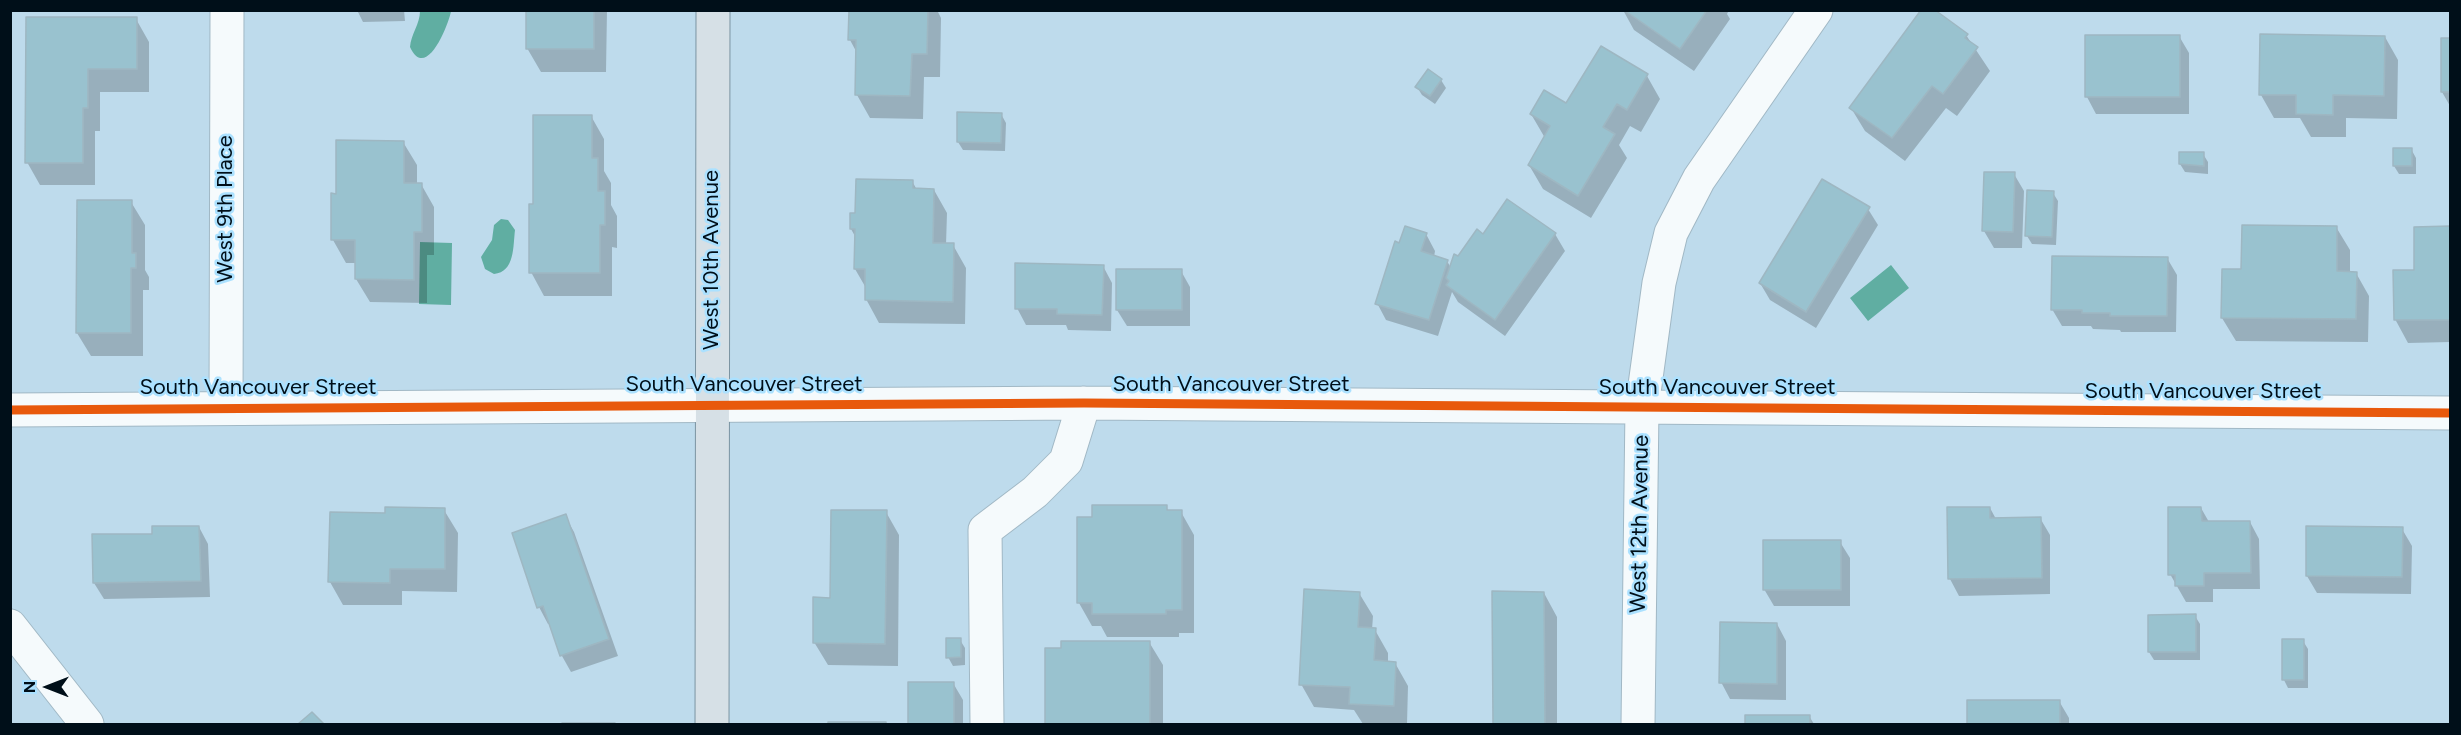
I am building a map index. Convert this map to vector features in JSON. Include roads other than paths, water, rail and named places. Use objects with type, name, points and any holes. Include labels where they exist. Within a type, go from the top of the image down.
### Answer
[{"type":"main road","name":"West 10th Avenue","points":[[712,10],[712,724]]},
{"type":"street","name":"West 9th Place","points":[[226,10],[226,408]]},
{"type":"street","name":"West 12th Avenue","points":[[1638,724],[1642,407],[1659,283],[1671,233],[1699,179],[1816,10]]},
{"type":"street","name":"South Vancouver Street","points":[[10,410],[1084,403],[2451,413]]},
{"type":"street","points":[[987,724],[986,530],[1035,492],[1066,461],[1084,403]]},
{"type":"street","points":[[10,626],[87,724]]}]
